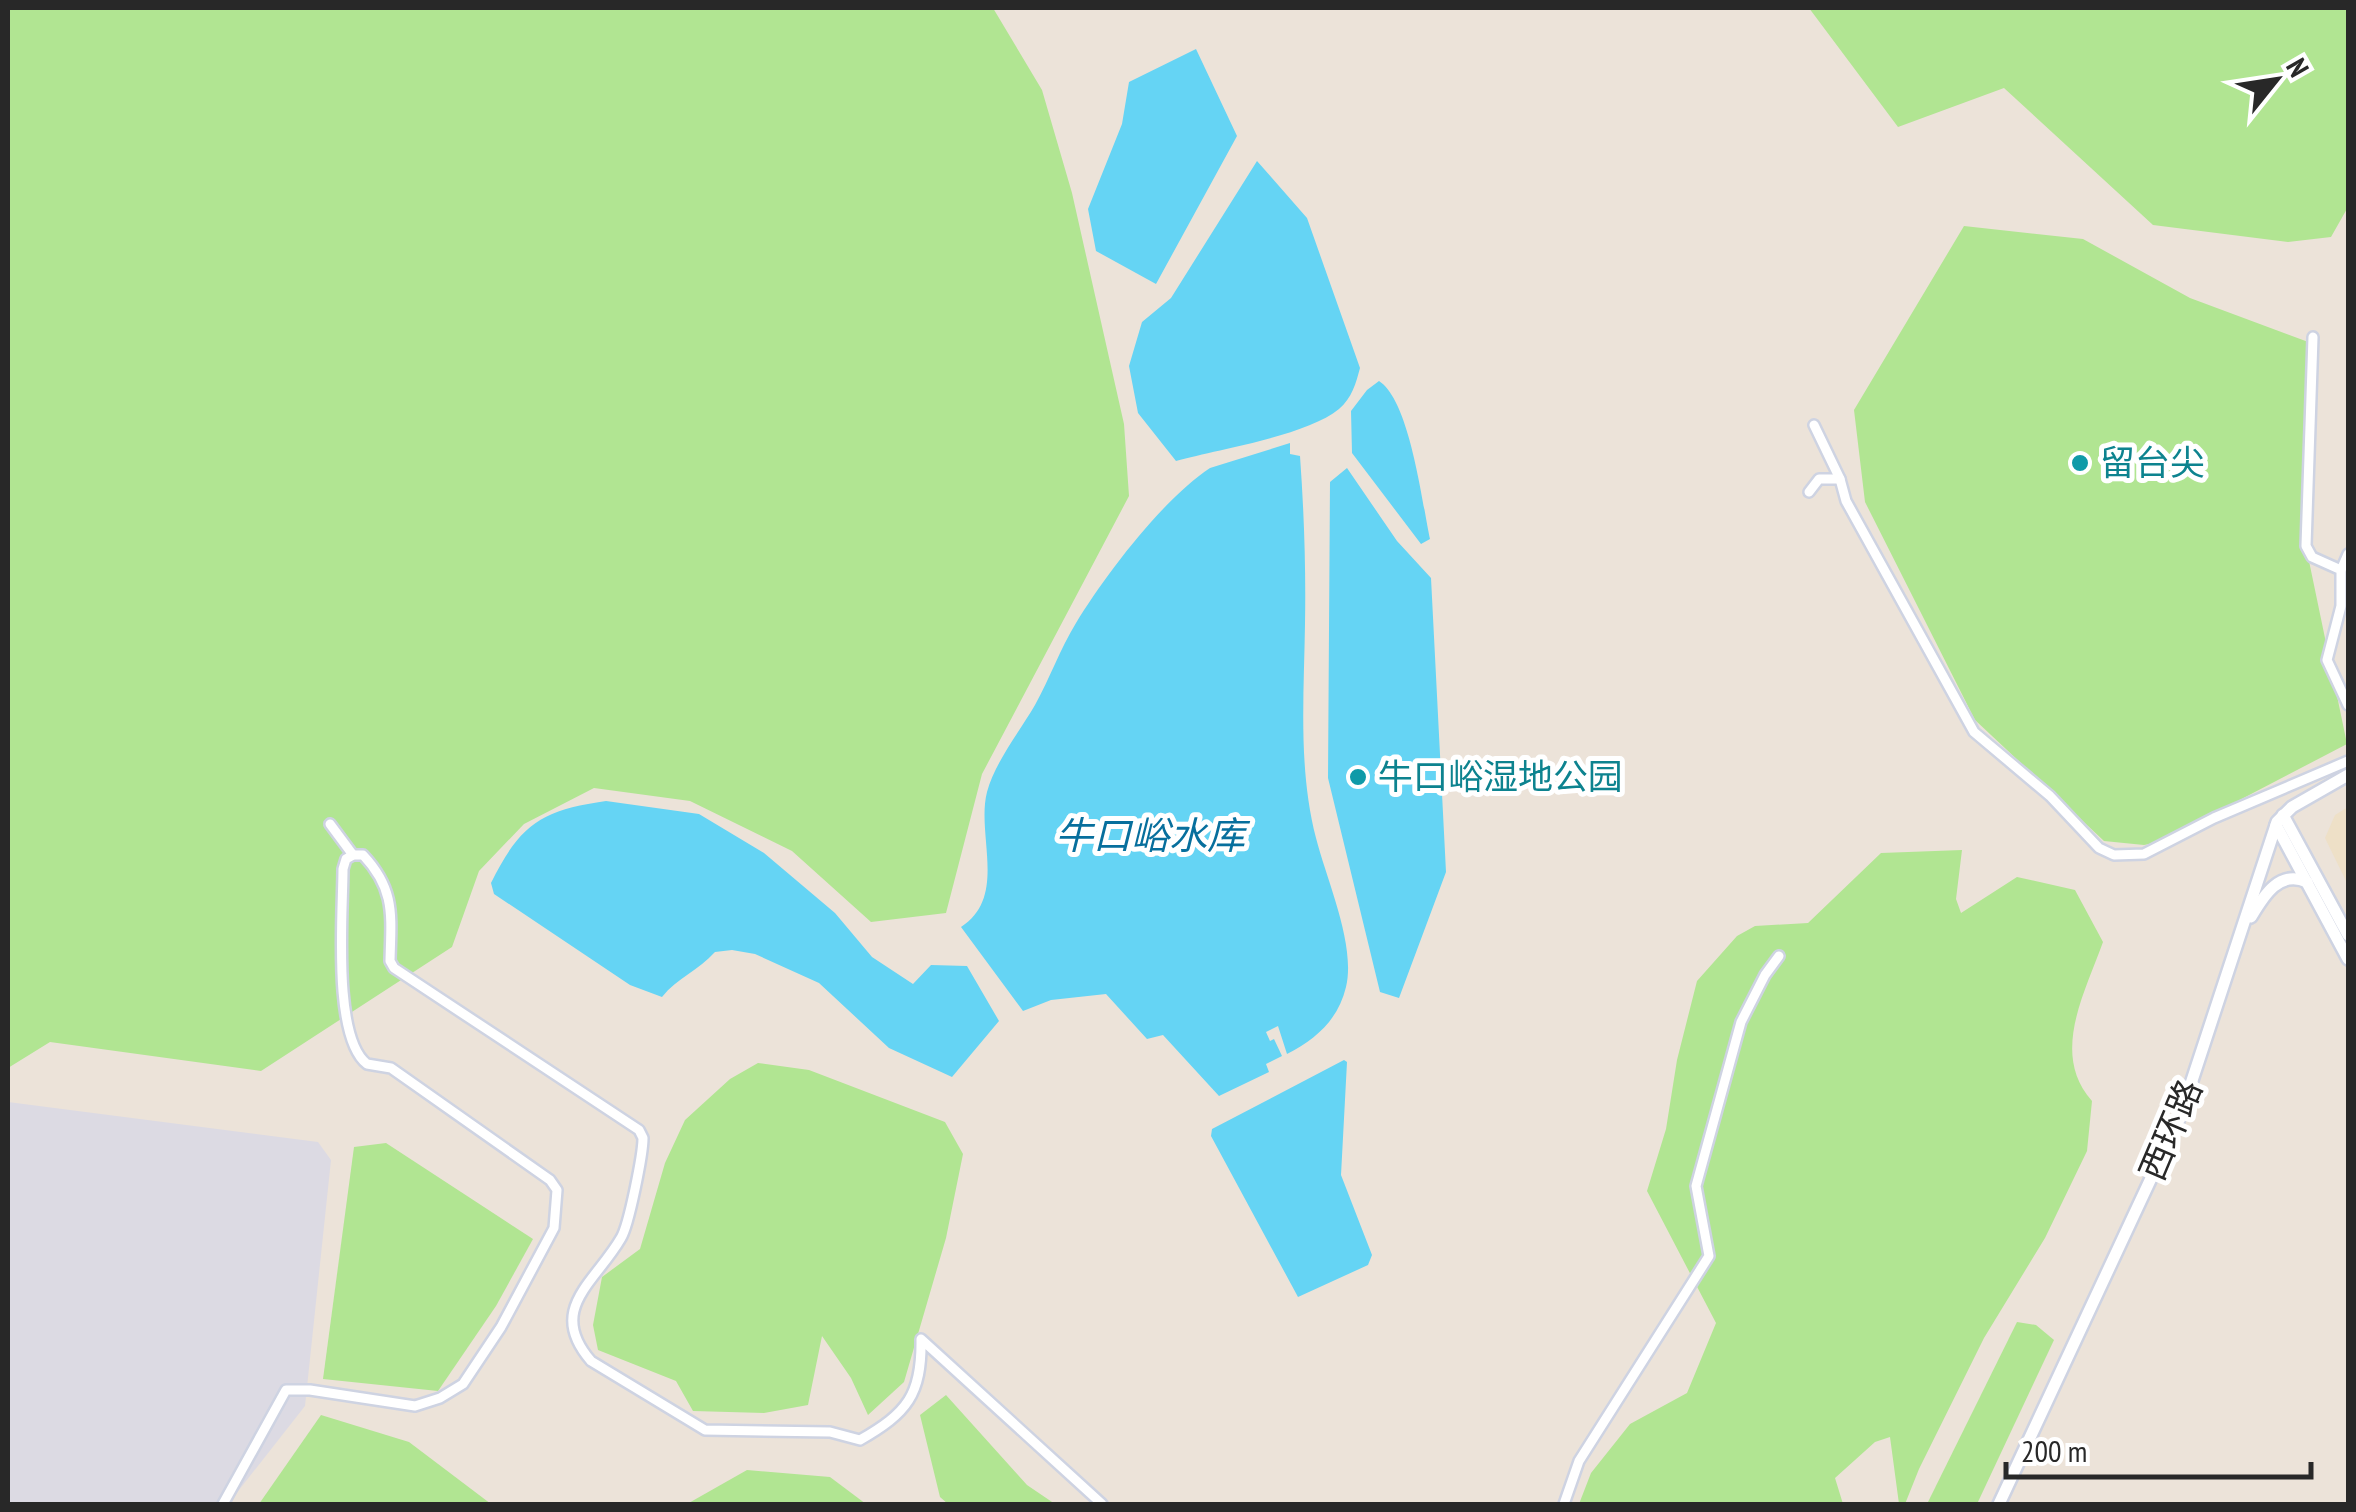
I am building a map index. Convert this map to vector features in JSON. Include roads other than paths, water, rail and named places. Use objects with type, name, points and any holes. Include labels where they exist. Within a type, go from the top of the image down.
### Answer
[{"type":"main road","points":[[2281,824],[2348,774]]},
{"type":"main road","points":[[2281,824],[2348,782]]},
{"type":"main road","points":[[2281,824],[2348,959]]},
{"type":"main road","points":[[2281,824],[2348,935]]},
{"type":"main road","name":"西环路","points":[[2003,1504],[2188,1112],[2281,824]]},
{"type":"main road","name":"西环路","points":[[2003,1504],[2181,1114],[2281,824]]},
{"type":"main road","points":[[2251,918],[2277,884],[2292,878],[2307,882]]},
{"type":"street","points":[[2313,337],[2306,546],[2312,557],[2340,570]]},
{"type":"street","points":[[1814,425],[1840,479],[1846,501],[1974,732],[2050,796],[2099,848],[2114,854],[2144,854],[2214,818],[2348,761]]},
{"type":"street","points":[[1809,492],[1818,479],[1840,479]]},
{"type":"street","points":[[2348,554],[2340,570],[2341,606],[2328,660],[2348,705]]},
{"type":"street","points":[[330,824],[354,855]]},
{"type":"street","points":[[222,1504],[286,1390],[415,1406],[440,1398],[463,1384],[501,1327],[554,1228],[557,1190],[550,1180],[392,1068],[367,1064],[354,1047],[342,990],[343,869],[346,859],[354,855],[364,855],[383,878],[392,907],[390,961],[394,968],[639,1130],[643,1138],[628,1224],[580,1297],[571,1320],[576,1344],[591,1361],[705,1430],[830,1432],[860,1440],[892,1422],[906,1408],[922,1358],[921,1338],[1102,1504]]},
{"type":"street","points":[[1564,1504],[1579,1461],[1709,1256],[1696,1186],[1741,1022],[1779,956]]},
{"type":"water","points":[[1196,49],[1237,136],[1156,284],[1096,251],[1088,209],[1122,124],[1129,82]]},
{"type":"water","points":[[1257,161],[1307,218],[1360,368],[1347,400],[1324,418],[1284,434],[1176,461],[1138,413],[1129,366],[1142,322],[1171,298]]},
{"type":"water","points":[[1379,381],[1390,392],[1407,430],[1430,539],[1421,544],[1352,453],[1351,411]]},
{"type":"water","name":"牛口峪水库","points":[[1290,443],[1290,454],[1300,456],[1303,498],[1303,732],[1307,785],[1316,838],[1344,933],[1348,970],[1342,999],[1324,1027],[1287,1054],[1278,1026],[1266,1032],[1282,1056],[1266,1064],[1269,1072],[1219,1096],[1163,1035],[1147,1039],[1106,994],[1051,1000],[1023,1011],[961,927],[975,914],[987,882],[985,809],[991,781],[1088,604],[1137,539],[1192,482],[1210,468]]},
{"type":"water","points":[[1347,468],[1397,541],[1431,578],[1446,872],[1399,998],[1380,992],[1328,778],[1330,482]]},
{"type":"water","points":[[606,801],[699,814],[764,853],[835,913],[872,957],[913,984],[931,965],[967,966],[999,1021],[952,1077],[889,1048],[819,983],[755,954],[715,952],[662,997],[630,985],[494,894],[491,883],[512,847],[535,823],[565,809]]},
{"type":"water","points":[[1344,1060],[1347,1062],[1341,1175],[1372,1255],[1368,1265],[1298,1297],[1211,1136],[1212,1129]]},
{"type":"place","name":"留台尖","points":[[2080,463]]},
{"type":"place","name":"牛口峪湿地公园","points":[[1358,777]]}]
